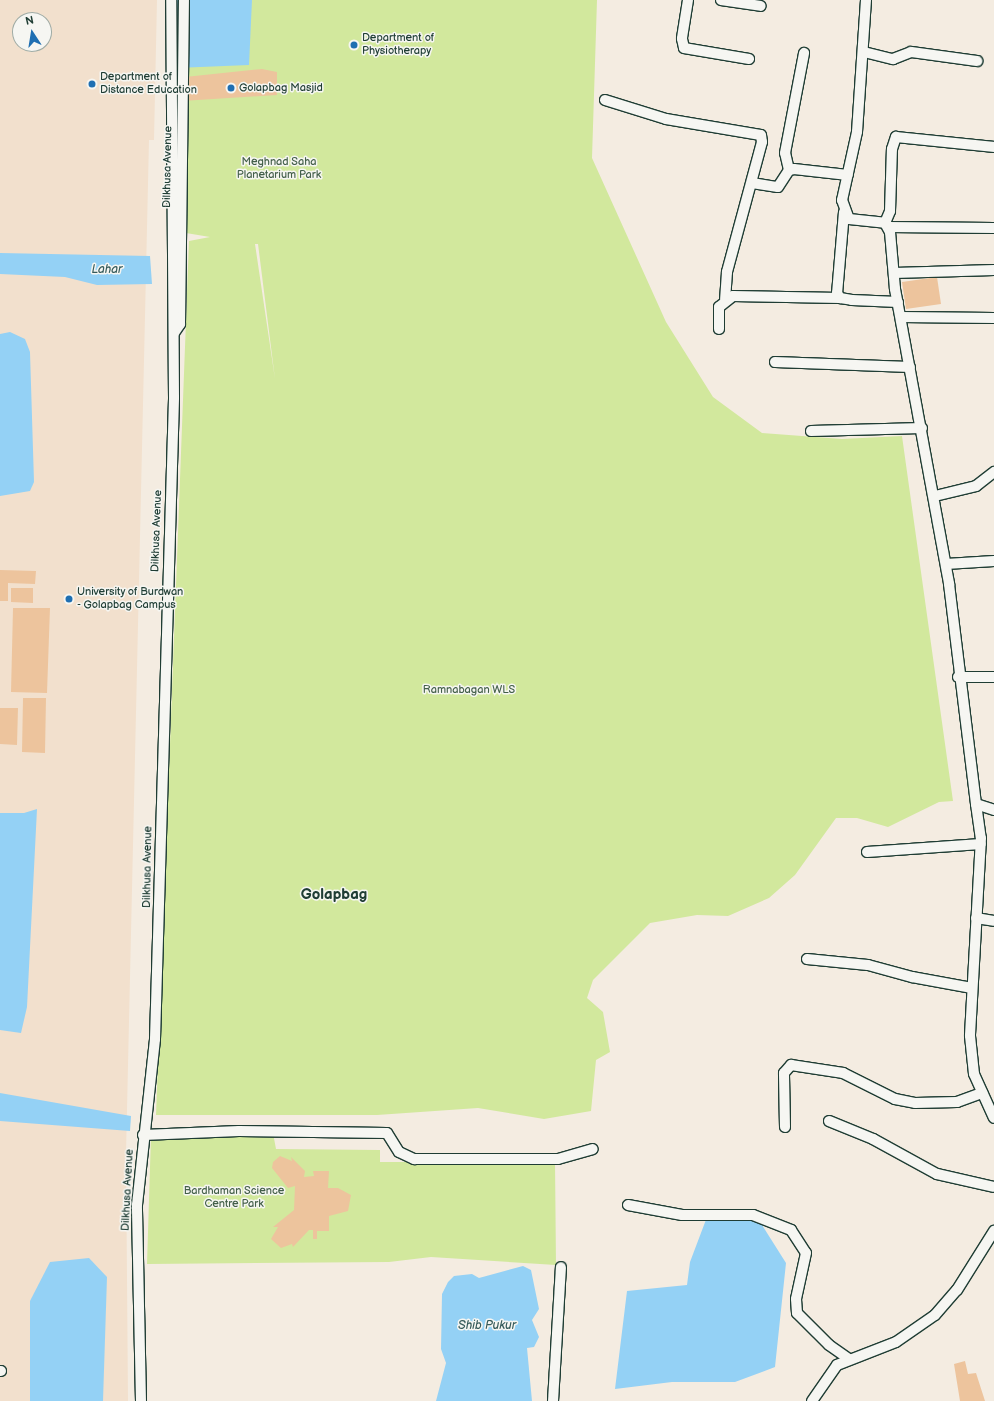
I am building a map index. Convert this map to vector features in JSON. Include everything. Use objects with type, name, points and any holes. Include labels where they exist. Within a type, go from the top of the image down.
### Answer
[{"type":"street","name":"Dilkhusa Avenue","points":[[141,1401],[137,1206],[143,1135],[156,1040],[174,333],[180,324],[171,0]]},
{"type":"street","name":"Dilkhusa Avenue","points":[[175,180],[184,0]]},
{"type":"street","points":[[688,0],[682,39],[684,48],[749,59]]},
{"type":"street","points":[[721,0],[761,6]]},
{"type":"street","points":[[840,298],[836,283],[844,212],[842,200],[857,132],[864,52],[866,0]]},
{"type":"street","points":[[864,52],[893,60],[912,52],[977,61]]},
{"type":"street","points":[[752,183],[778,186],[789,170],[785,152],[804,53]]},
{"type":"street","points":[[605,100],[666,118],[757,132],[762,142],[727,272],[726,298],[719,307],[719,329]]},
{"type":"street","points":[[994,147],[896,137],[892,149],[890,211],[887,225],[898,302],[946,564],[958,677],[981,844],[972,988],[971,1057],[982,1093],[994,1118]]},
{"type":"street","points":[[789,170],[848,176]]},
{"type":"street","points":[[844,212],[853,221],[887,225],[994,228]]},
{"type":"street","points":[[894,273],[994,270]]},
{"type":"street","points":[[726,298],[840,298],[898,302]]},
{"type":"street","points":[[901,316],[994,318]]},
{"type":"street","points":[[776,362],[910,367]]},
{"type":"street","points":[[812,431],[922,428]]},
{"type":"street","points":[[934,496],[976,486],[994,472]]},
{"type":"street","points":[[946,564],[994,561]]},
{"type":"street","points":[[958,677],[994,677]]},
{"type":"street","points":[[976,804],[994,810]]},
{"type":"street","points":[[867,852],[981,844]]},
{"type":"street","points":[[976,918],[994,921]]},
{"type":"street","points":[[807,959],[868,965],[912,977],[972,988]]},
{"type":"street","points":[[785,1127],[784,1073],[792,1065],[843,1073],[895,1099],[915,1104],[957,1102],[982,1093]]},
{"type":"street","points":[[829,1121],[873,1139],[937,1174],[994,1187]]},
{"type":"street","points":[[143,1135],[239,1131],[387,1133],[399,1152],[414,1159],[558,1160],[593,1149]]},
{"type":"street","points":[[628,1205],[682,1215],[753,1215],[791,1230],[806,1253],[796,1299],[797,1313],[829,1345],[849,1358]]},
{"type":"street","points":[[812,1401],[837,1365],[849,1358],[896,1342],[935,1315],[957,1290],[994,1231]]},
{"type":"street","points":[[553,1401],[561,1267]]},
{"type":"shaded area","name":"University of Burdwan - Golapbag Campus","points":[[0,0],[157,0],[154,140],[149,140],[126,1154],[128,1401],[0,1401]]},
{"type":"green space","name":"Ramnabagan WLS","points":[[177,0],[597,0],[592,158],[666,322],[713,397],[762,433],[842,439],[902,436],[953,801],[939,802],[888,827],[857,818],[836,818],[795,875],[769,898],[728,916],[697,915],[650,923],[593,980],[587,998],[603,1012],[610,1052],[596,1060],[591,1111],[544,1119],[478,1108],[377,1115],[156,1115],[189,241],[210,237],[186,233]],"holes":[[[255,244],[258,244],[275,379]]]},
{"type":"green space","name":"Bardhaman Science Centre Park","points":[[273,1133],[276,1149],[380,1150],[380,1162],[555,1162],[556,1265],[431,1257],[389,1262],[147,1264],[151,1135]]},
{"type":"water","points":[[177,0],[252,0],[249,65],[176,68]]},
{"type":"water","name":"Lahar","points":[[0,253],[150,256],[152,284],[97,285],[65,277],[0,274]]},
{"type":"water","points":[[10,332],[25,339],[30,352],[34,482],[30,491],[0,496],[0,334]]},
{"type":"water","points":[[37,809],[27,1007],[21,1033],[0,1030],[0,813],[24,813]]},
{"type":"water","points":[[0,1093],[131,1116],[130,1131],[0,1121]]},
{"type":"water","points":[[707,1217],[757,1217],[786,1263],[775,1367],[735,1382],[672,1382],[615,1389],[627,1291],[687,1285],[690,1262]]},
{"type":"water","points":[[89,1258],[107,1277],[103,1401],[30,1401],[30,1301],[50,1262]]},
{"type":"water","name":"Shib Pukur","points":[[523,1266],[531,1270],[539,1309],[532,1320],[539,1337],[534,1347],[527,1348],[532,1401],[436,1401],[446,1363],[441,1349],[442,1294],[448,1282],[454,1276],[472,1274],[479,1278]]},
{"type":"building","name":"Golapbag Masjid","points":[[262,69],[277,72],[277,95],[182,101],[185,77]]},
{"type":"building","points":[[937,277],[941,304],[906,309],[902,282]]},
{"type":"building","points":[[0,570],[36,571],[35,584],[8,583],[8,601],[0,601]]},
{"type":"building","points":[[11,588],[33,588],[33,603],[11,602]]},
{"type":"building","points":[[13,608],[50,608],[47,693],[11,692]]},
{"type":"building","points":[[23,698],[46,698],[45,753],[22,752]]},
{"type":"building","points":[[0,708],[18,708],[17,745],[0,744]]},
{"type":"building","points":[[280,1156],[292,1161],[291,1157],[305,1171],[304,1177],[314,1176],[313,1171],[329,1171],[328,1188],[338,1188],[351,1195],[348,1211],[329,1216],[329,1231],[317,1231],[317,1239],[313,1239],[313,1230],[309,1230],[293,1247],[292,1244],[281,1248],[271,1239],[278,1227],[273,1227],[294,1210],[295,1186],[288,1188],[272,1168],[273,1162]]},
{"type":"building","points":[[965,1361],[968,1374],[976,1373],[985,1401],[960,1401],[954,1364]]},
{"type":"place","name":"Department of Physiotherapy","points":[[354,45]]},
{"type":"place","name":"Department of Distance Education","points":[[92,84]]},
{"type":"place","name":"Golapbag Masjid","points":[[231,88]]},
{"type":"place","name":"University of Burdwan - Golapbag Campus","points":[[69,599]]},
{"type":"district","name":"Golapbag","points":[[334,895]]},
{"type":"park label","name":"Meghnad Saha Planetarium Park","points":[[279,169]]}]
